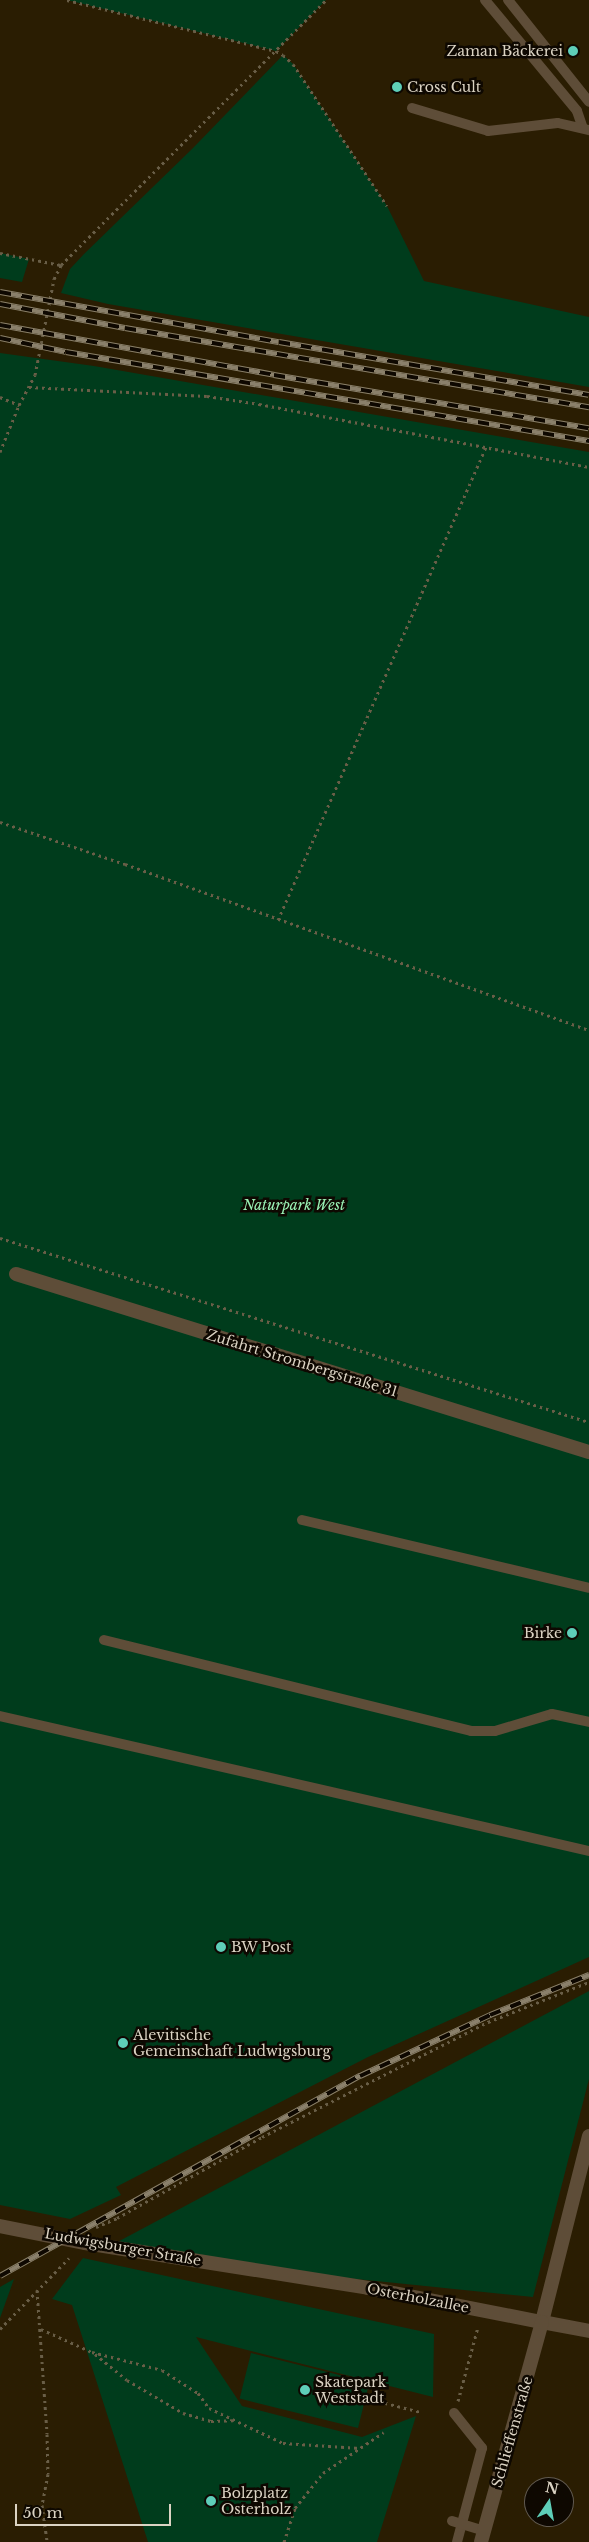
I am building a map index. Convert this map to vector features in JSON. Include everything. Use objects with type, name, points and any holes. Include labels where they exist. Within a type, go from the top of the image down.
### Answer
[{"type":"street","name":"Zufahrt Strombergstraße 31","points":[[16,1274],[589,1452]]},
{"type":"street","name":"Schlieffenstraße","points":[[482,2536],[542,2322],[589,2136]]},
{"type":"street","name":"Ludwigsburger Straße","points":[[0,2226],[85,2243],[246,2267]]},
{"type":"street","name":"Osterholzallee","points":[[246,2267],[589,2331]]},
{"type":"lane","points":[[485,0],[577,112],[586,129]]},
{"type":"lane","points":[[508,0],[589,102]]},
{"type":"lane","points":[[412,108],[488,131],[558,122],[586,129]]},
{"type":"lane","points":[[302,1520],[589,1588]]},
{"type":"lane","points":[[104,1640],[471,1730],[495,1731],[552,1714],[589,1722]]},
{"type":"lane","points":[[0,1716],[589,1852]]},
{"type":"lane","points":[[454,2413],[482,2448],[457,2522],[457,2542]]},
{"type":"lane","points":[[457,2522],[482,2536]]},
{"type":"path","points":[[67,0],[276,51],[293,64],[387,206]]},
{"type":"path","points":[[0,452],[38,362],[54,279],[61,265],[95,228],[186,142],[326,0]]},
{"type":"path","points":[[0,253],[61,265]]},
{"type":"path","points":[[29,387],[207,396],[260,404],[589,467]]},
{"type":"path","points":[[0,397],[19,405]]},
{"type":"path","points":[[278,920],[486,447]]},
{"type":"path","points":[[0,822],[589,1030]]},
{"type":"path","points":[[0,1238],[589,1422]]},
{"type":"path","points":[[0,2329],[37,2289],[85,2243],[95,2227],[117,2218],[262,2137],[488,2022],[589,1982]]},
{"type":"path","points":[[37,2289],[48,2474],[42,2505],[47,2542]]},
{"type":"path","points":[[454,2413],[482,2310]]},
{"type":"path","points":[[40,2329],[92,2352],[162,2370],[198,2392],[209,2408],[283,2443],[360,2448]]},
{"type":"path","points":[[92,2352],[126,2380],[183,2413],[211,2421],[236,2420]]},
{"type":"path","points":[[366,2398],[420,2412]]},
{"type":"path","points":[[284,2542],[295,2508],[323,2473],[384,2432]]},
{"type":"green space","points":[[67,0],[326,0],[276,51]]},
{"type":"green space","points":[[283,55],[293,64],[387,206],[424,281],[589,317],[589,387],[108,304],[61,293],[70,269],[193,148]]},
{"type":"green space","points":[[0,253],[29,259],[22,282],[0,278]]},
{"type":"green space","name":"Naturpark West","points":[[0,353],[94,366],[589,452],[589,1957],[368,2057],[116,2187],[121,2195],[70,2219],[0,2205]]},
{"type":"green space","points":[[589,1991],[589,2079],[533,2297],[278,2271],[108,2247]]},
{"type":"green space","points":[[83,2258],[434,2334],[433,2397],[196,2337],[242,2406],[362,2437],[416,2416],[377,2542],[148,2542],[72,2305],[52,2299]]},
{"type":"green space","points":[[14,2279],[0,2318],[0,2287]]},
{"type":"green space","name":"Skatepark Weststadt","points":[[251,2353],[369,2383],[358,2428],[240,2399]]},
{"type":"railway","points":[[0,292],[589,395]]},
{"type":"railway","points":[[0,304],[125,328],[589,407]]},
{"type":"railway","points":[[0,325],[274,375],[589,428]]},
{"type":"railway","points":[[0,338],[66,352],[589,441]]},
{"type":"railway","points":[[0,2276],[360,2076],[490,2015],[589,1975]]},
{"type":"place","name":"Zaman Bäckerei","points":[[573,51]]},
{"type":"place","name":"Cross Cult","points":[[397,87]]},
{"type":"place","name":"Birke","points":[[572,1633]]},
{"type":"place","name":"BW Post","points":[[221,1947]]},
{"type":"place","name":"Alevitische Gemeinschaft Ludwigsburg","points":[[123,2043]]},
{"type":"place","name":"Skatepark Weststadt","points":[[305,2390]]},
{"type":"place","name":"Bolzplatz Osterholz","points":[[211,2501]]}]
